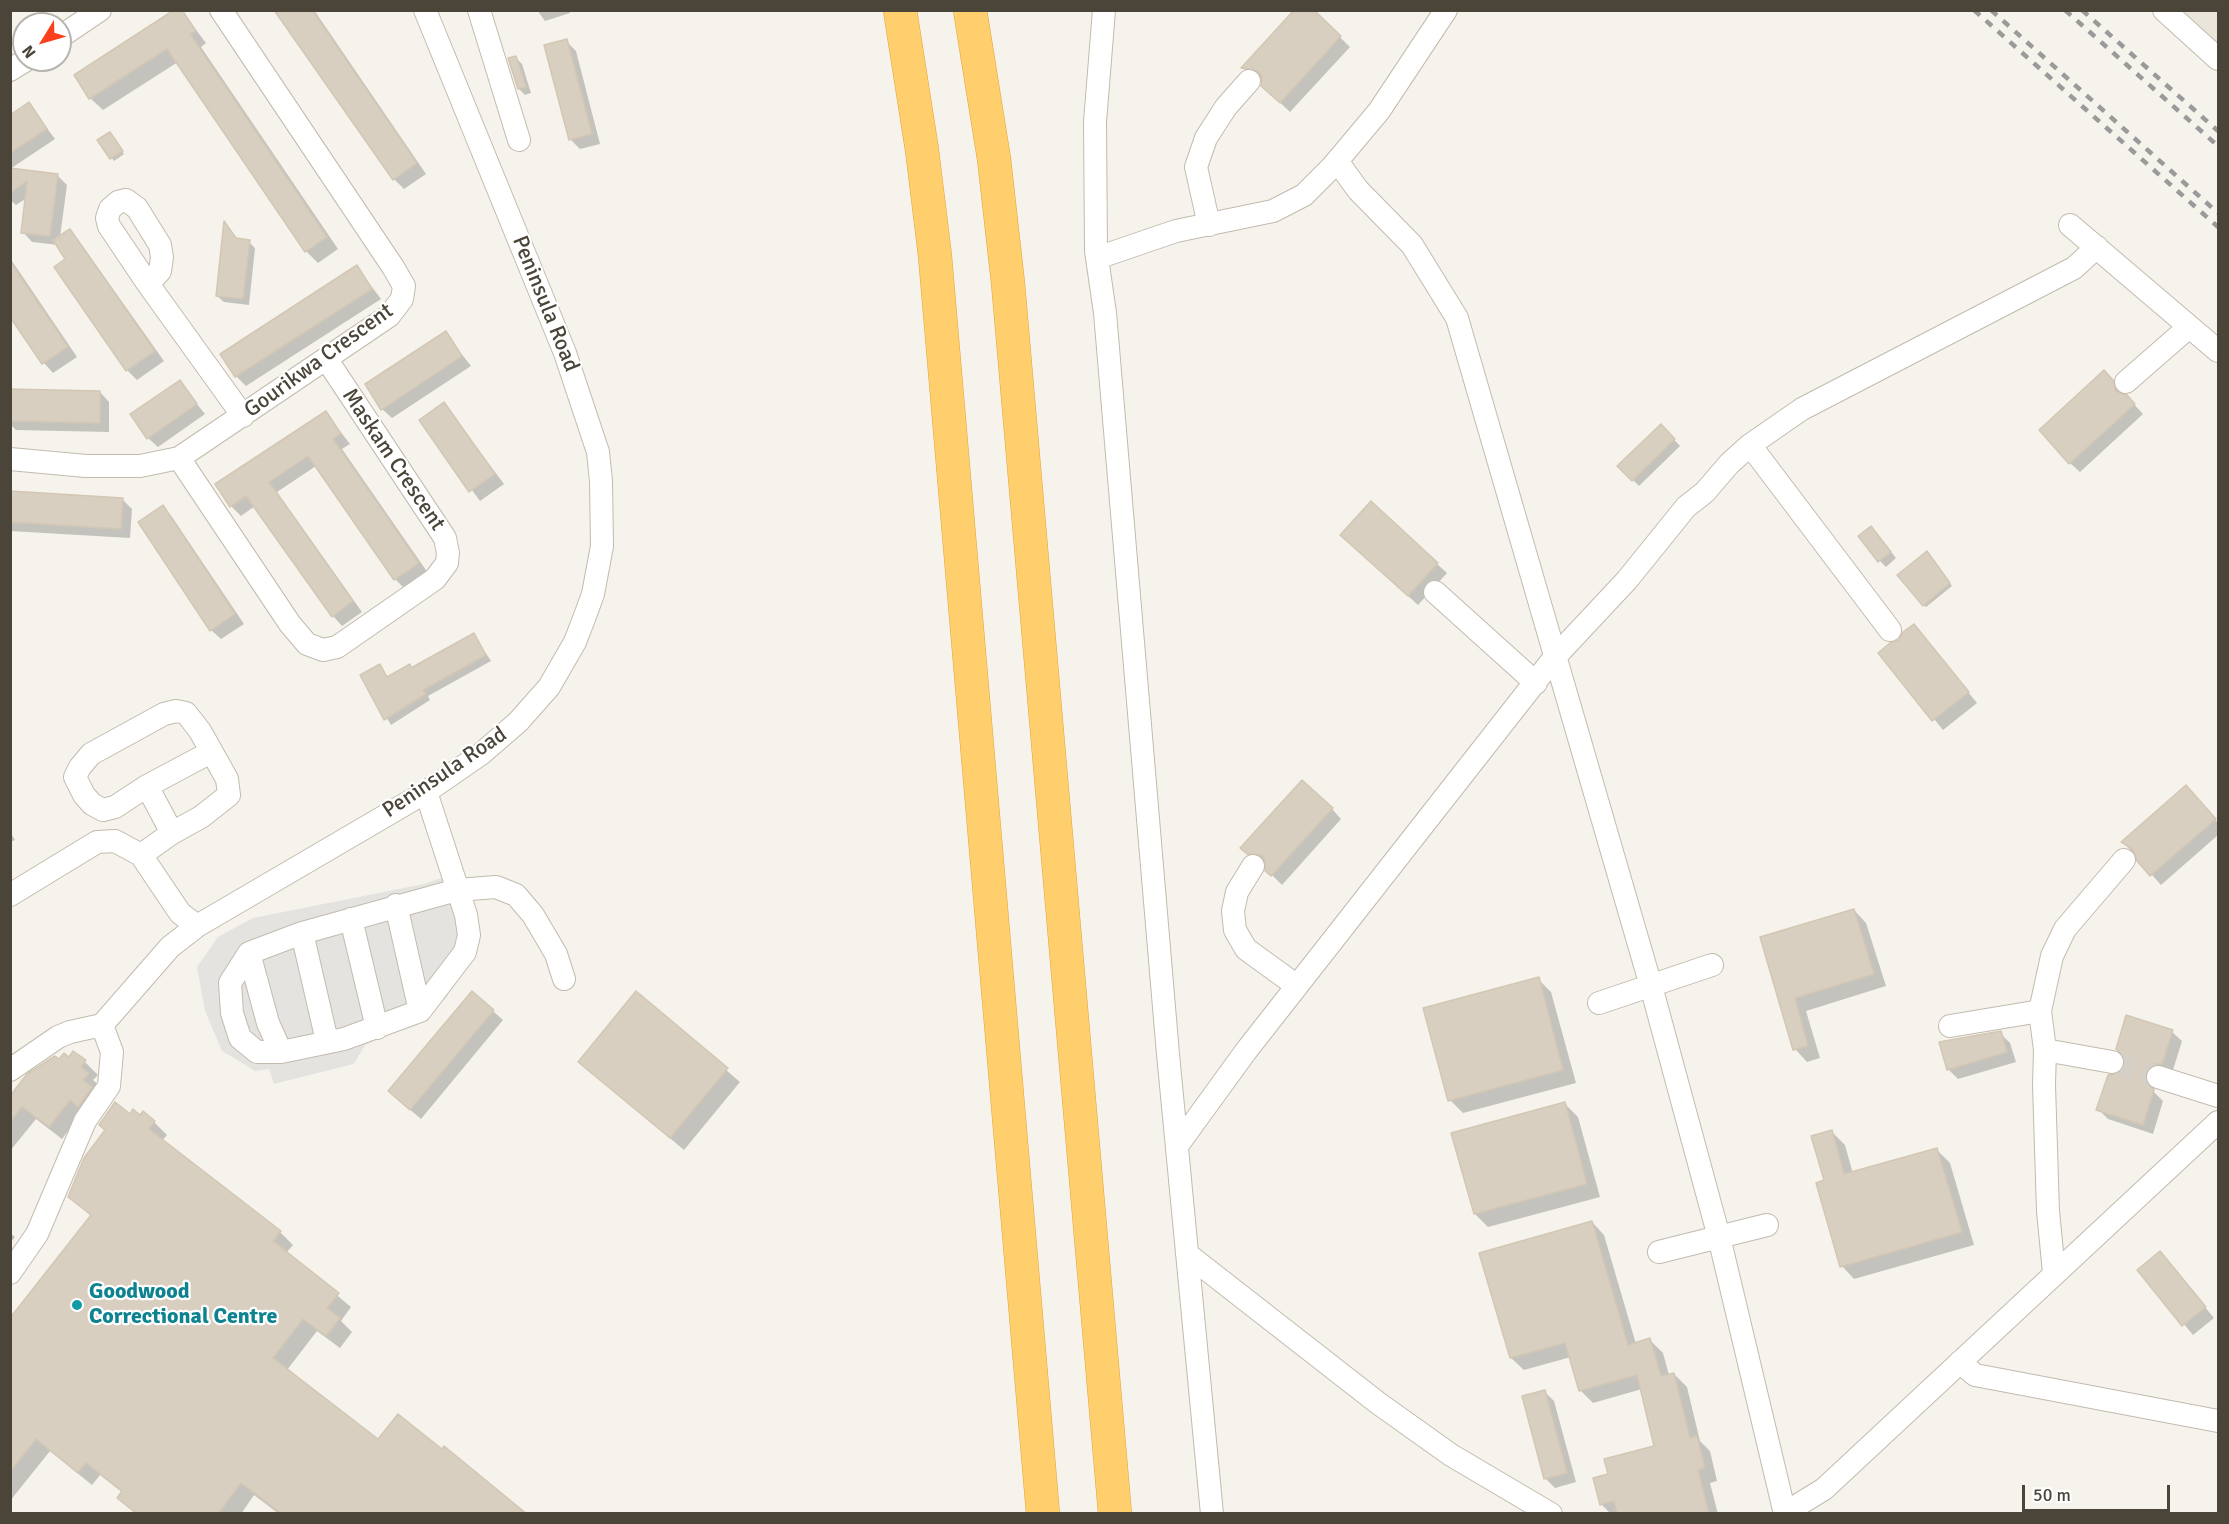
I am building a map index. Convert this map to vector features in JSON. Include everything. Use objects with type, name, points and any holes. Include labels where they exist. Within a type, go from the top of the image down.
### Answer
[{"type":"highway","points":[[900,10],[921,141],[935,256],[1042,1514]]},
{"type":"highway","points":[[970,10],[994,159],[1008,283],[1115,1514]]},
{"type":"street","points":[[72,29],[100,10]]},
{"type":"street","name":"Gourikwa Crescent","points":[[10,459],[86,466],[140,466],[179,458],[389,316],[402,299],[404,286],[221,10]]},
{"type":"street","name":"Peninsula Road","points":[[102,1024],[170,947],[197,926],[426,792],[504,736],[549,687],[575,642],[593,594],[602,546],[603,520],[598,452],[580,394],[425,10]]},
{"type":"street","points":[[479,10],[519,140]]},
{"type":"street","points":[[1104,10],[1095,122],[1097,258],[1105,313],[1177,1146],[1212,1514]]},
{"type":"street","points":[[1097,258],[1176,231],[1273,211],[1304,195],[1337,161],[1379,111],[1446,10]]},
{"type":"street","points":[[2164,10],[2218,58]]},
{"type":"street","points":[[1209,225],[1196,167],[1206,138],[1226,106],[1249,81]]},
{"type":"street","points":[[1337,161],[1358,190],[1412,245],[1457,318],[1651,986],[1719,1237],[1785,1513],[1824,1489],[2218,1122]]},
{"type":"street","points":[[2070,225],[2218,351]]},
{"type":"street","points":[[1177,1146],[1297,986],[1554,658],[1627,580],[1686,507],[1705,492],[1729,464],[1750,445],[1802,409],[2074,268],[2097,247]]},
{"type":"street","points":[[148,284],[243,416]]},
{"type":"street","points":[[2126,381],[2189,327]]},
{"type":"street","name":"Maskam Crescent","points":[[179,458],[290,624],[307,644],[323,650],[336,646],[435,579],[447,563],[448,553],[445,538],[327,360]]},
{"type":"street","points":[[1750,445],[1890,630]]},
{"type":"street","points":[[1435,592],[1536,683]]},
{"type":"street","points":[[141,855],[172,832],[201,817],[229,795],[227,779],[211,752],[186,713],[176,711],[164,714],[91,754],[75,777],[84,795],[92,804],[103,810],[115,807],[147,786],[211,752]]},
{"type":"street","points":[[147,786],[172,832]]},
{"type":"street","points":[[426,792],[457,890],[466,915],[469,935],[465,952],[420,1011],[377,1028],[281,1052],[257,1052],[248,1047],[237,1030],[232,1013],[230,983],[249,953],[302,933],[396,905],[457,890],[495,887],[516,895],[532,915],[556,954],[564,979]]},
{"type":"street","points":[[10,895],[97,842],[115,841],[141,855],[180,913],[197,926]]},
{"type":"street","points":[[2054,1273],[2048,1211],[2045,1050],[2040,1011],[2052,956],[2066,929],[2124,860]]},
{"type":"street","points":[[1253,866],[1237,892],[1233,911],[1234,930],[1246,949],[1297,986]]},
{"type":"street","points":[[396,905],[420,1011]]},
{"type":"street","points":[[351,919],[377,1028]]},
{"type":"street","points":[[302,933],[327,1041]]},
{"type":"street","points":[[249,953],[268,1023],[281,1052]]},
{"type":"street","points":[[1599,1004],[1712,966]]},
{"type":"street","points":[[1950,1026],[2040,1011]]},
{"type":"street","points":[[10,1070],[64,1034],[102,1024],[112,1052],[109,1086],[85,1121],[37,1234],[10,1273]]},
{"type":"street","points":[[2045,1050],[2112,1062]]},
{"type":"street","points":[[2158,1077],[2218,1096]]},
{"type":"street","points":[[1659,1252],[1767,1225]]},
{"type":"street","points":[[1187,1254],[1378,1403],[1451,1455],[1551,1514]]},
{"type":"street","points":[[1960,1362],[1975,1375],[2218,1421]]},
{"type":"shaded area","points":[[2160,11],[2218,11],[2218,62]]},
{"type":"shaded area","points":[[458,872],[472,910],[447,997],[422,1020],[365,1045],[354,1064],[274,1084],[269,1069],[255,1071],[222,1051],[205,1011],[197,967],[218,937],[253,918],[424,884]]},
{"type":"building","points":[[174,10],[182,10],[196,31],[190,34],[327,237],[305,252],[167,49],[89,99],[74,75]]},
{"type":"building","points":[[274,10],[312,10],[417,163],[393,180]]},
{"type":"building","points":[[1294,10],[1314,10],[1341,36],[1280,103],[1261,86],[1262,77],[1258,71],[1241,68]]},
{"type":"building","points":[[567,39],[592,134],[569,140],[544,45]]},
{"type":"building","points":[[516,56],[526,87],[518,89],[508,58]]},
{"type":"building","points":[[29,102],[47,129],[10,153],[10,115]]},
{"type":"building","points":[[110,132],[123,151],[110,159],[97,140]]},
{"type":"building","points":[[10,168],[58,174],[50,236],[21,233],[27,181],[10,193]]},
{"type":"building","points":[[224,221],[236,238],[250,240],[243,299],[216,296]]},
{"type":"building","points":[[70,229],[155,351],[126,371],[54,267],[65,259],[53,240]]},
{"type":"building","points":[[10,261],[68,347],[42,364],[10,317]]},
{"type":"building","points":[[357,265],[372,289],[235,377],[220,354]]},
{"type":"building","points":[[446,331],[462,356],[381,410],[365,384]]},
{"type":"building","points":[[2104,370],[2113,380],[2116,391],[2127,395],[2135,404],[2069,464],[2039,430]]},
{"type":"building","points":[[180,380],[197,404],[147,439],[130,414]]},
{"type":"building","points":[[10,389],[100,391],[100,423],[10,421]]},
{"type":"building","points":[[444,402],[495,474],[469,492],[419,420]]},
{"type":"building","points":[[326,411],[341,434],[333,439],[419,563],[394,580],[308,456],[269,482],[353,601],[332,617],[246,496],[230,507],[215,484]]},
{"type":"building","points":[[1661,424],[1675,439],[1632,481],[1617,466]]},
{"type":"building","points":[[10,491],[123,498],[121,529],[10,522]]},
{"type":"building","points":[[1371,501],[1438,563],[1408,596],[1340,535]]},
{"type":"building","points":[[163,505],[235,614],[210,631],[138,522]]},
{"type":"building","points":[[1871,526],[1891,552],[1878,562],[1858,536]]},
{"type":"building","points":[[1927,551],[1950,583],[1923,606],[1897,575]]},
{"type":"building","points":[[1914,624],[1969,692],[1932,721],[1878,653],[1890,643],[1899,640],[1903,632]]},
{"type":"building","points":[[474,633],[486,655],[423,690],[426,694],[384,720],[360,675],[380,664],[387,677],[410,664],[411,668]]},
{"type":"building","points":[[1302,780],[1333,808],[1271,876],[1265,871],[1265,860],[1261,855],[1247,854],[1240,848]]},
{"type":"building","points":[[2186,785],[2216,819],[2150,876],[2137,861],[2133,850],[2121,842]]},
{"type":"building","points":[[1854,909],[1874,974],[1795,998],[1808,1046],[1793,1050],[1760,937]]},
{"type":"building","points":[[1539,977],[1563,1070],[1448,1101],[1423,1008]]},
{"type":"building","points":[[472,991],[494,1010],[410,1110],[388,1091]]},
{"type":"building","points":[[636,991],[728,1068],[670,1138],[578,1062]]},
{"type":"building","points":[[2126,1015],[2173,1030],[2162,1064],[2155,1064],[2145,1072],[2145,1080],[2154,1090],[2143,1125],[2096,1110],[2108,1075],[2117,1074],[2125,1065],[2124,1057],[2116,1049]]},
{"type":"building","points":[[2001,1031],[2007,1052],[1947,1070],[1939,1042]]},
{"type":"building","points":[[73,1051],[86,1060],[81,1067],[89,1073],[83,1080],[92,1087],[78,1107],[70,1100],[49,1127],[22,1107],[10,1122],[10,1096],[27,1074],[55,1056],[59,1059],[64,1053],[69,1057]]},
{"type":"building","name":"Goodwood Correctional Centre","points":[[115,1102],[130,1114],[133,1109],[140,1115],[143,1111],[155,1121],[149,1129],[281,1231],[273,1241],[339,1293],[327,1308],[340,1318],[326,1336],[303,1319],[273,1358],[378,1439],[398,1414],[442,1449],[444,1446],[527,1514],[282,1514],[241,1483],[218,1514],[137,1514],[117,1498],[122,1491],[86,1463],[78,1473],[36,1439],[10,1472],[10,1318],[91,1215],[68,1197],[84,1158],[105,1130],[99,1125]]},
{"type":"building","points":[[1565,1102],[1587,1184],[1474,1214],[1451,1133]]},
{"type":"building","points":[[1832,1130],[1844,1174],[1937,1148],[1962,1232],[1840,1267],[1816,1183],[1824,1180],[1811,1136]]},
{"type":"building","points":[[1592,1221],[1628,1345],[1650,1338],[1661,1376],[1674,1373],[1690,1438],[1697,1436],[1705,1468],[1698,1470],[1709,1514],[1617,1514],[1614,1501],[1600,1505],[1593,1478],[1608,1474],[1604,1459],[1654,1446],[1637,1375],[1579,1391],[1565,1343],[1510,1358],[1479,1253]]},
{"type":"building","points":[[2160,1251],[2206,1307],[2182,1326],[2137,1270]]},
{"type":"building","points":[[1545,1390],[1567,1473],[1544,1479],[1522,1396]]},
{"type":"tunnel","points":[[2112,1062],[2158,1077]]},
{"type":"railway","points":[[1974,10],[2218,227]]},
{"type":"railway","points":[[1991,10],[2218,213]]},
{"type":"railway","points":[[2065,10],[2218,146]]},
{"type":"railway","points":[[2082,10],[2218,131]]},
{"type":"place","name":"Goodwood Correctional Centre","points":[[77,1305]]}]
